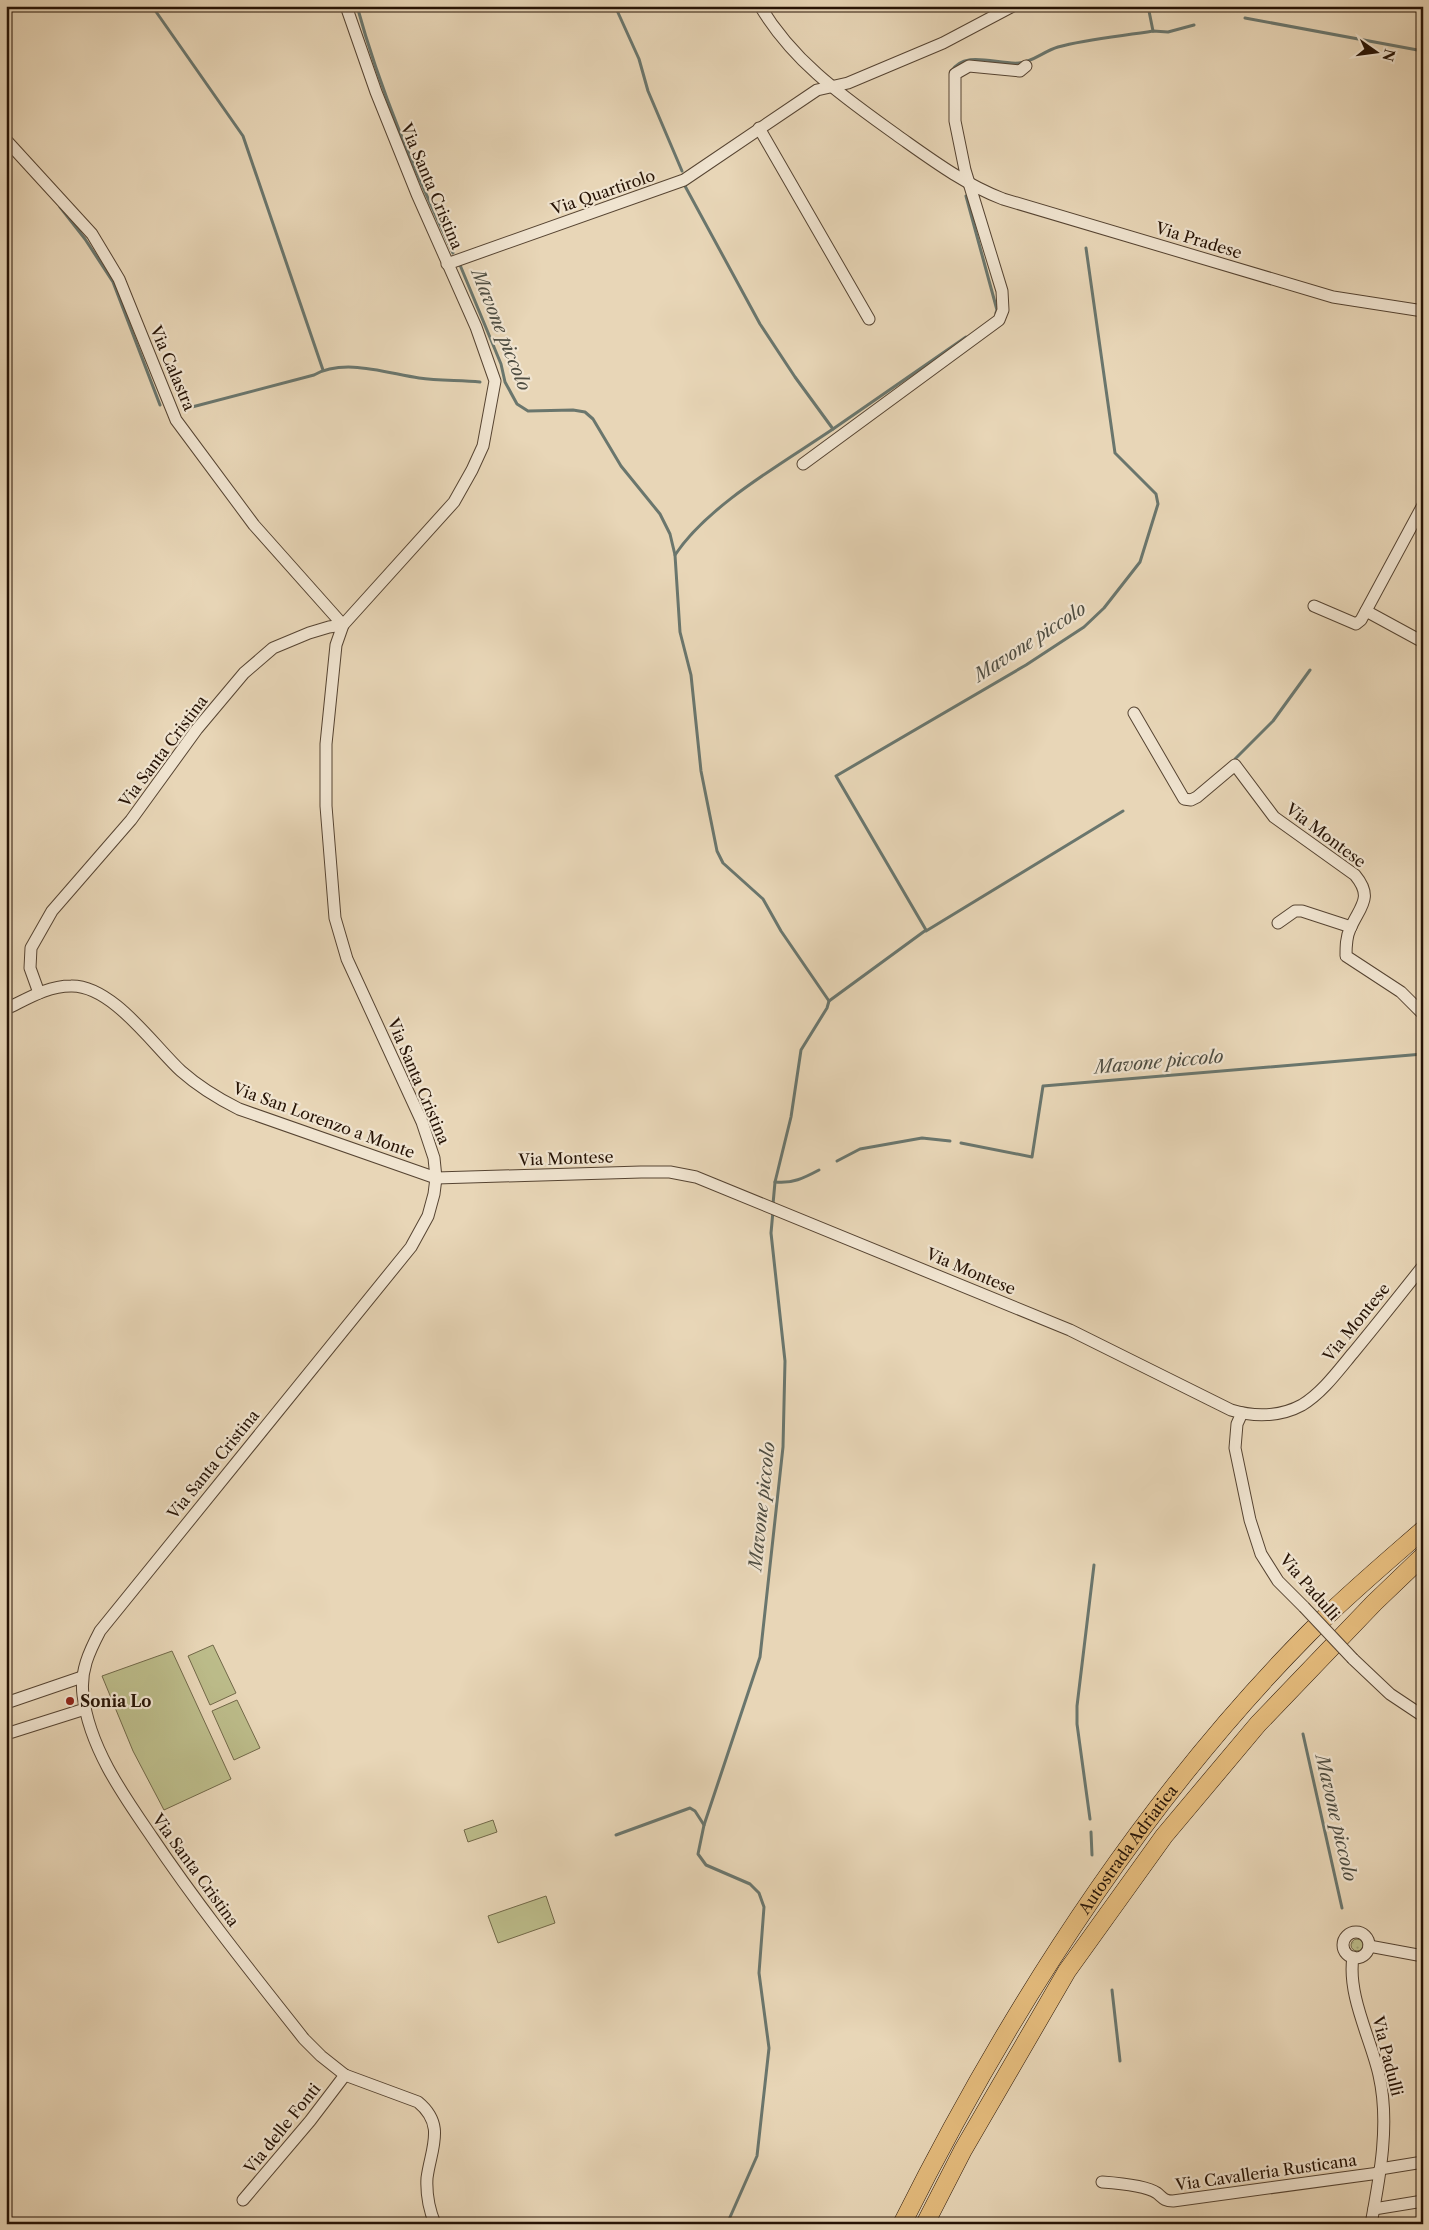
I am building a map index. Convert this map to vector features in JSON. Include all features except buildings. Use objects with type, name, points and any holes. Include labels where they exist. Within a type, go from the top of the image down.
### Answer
[{"type":"highway","name":"Autostrada Adriatica","points":[[902,2224],[942,2144],[1028,1993],[1135,1836],[1225,1725],[1309,1633],[1423,1530]]},
{"type":"highway","name":"Autostrada Adriatica","points":[[925,2224],[963,2150],[1067,1971],[1164,1836],[1258,1724],[1423,1556]]},
{"type":"street","name":"Via Santa Cristina","points":[[346,6],[376,92],[447,264],[476,328],[495,381],[483,446],[454,502],[343,625],[336,645],[326,744],[326,806],[335,918],[347,959],[422,1122],[434,1158],[436,1178],[434,1194],[428,1216],[411,1247],[117,1607],[100,1631],[87,1655],[82,1677],[85,1709],[98,1745],[126,1799],[177,1874],[304,2039],[320,2056],[345,2075],[418,2102],[428,2110],[432,2117],[435,2136],[427,2179],[428,2206],[435,2224]]},
{"type":"street","name":"Via Pradese","points":[[760,6],[774,30],[786,44],[832,88],[969,185],[1003,199],[1333,298],[1423,311]]},
{"type":"street","name":"Via Quartirolo","points":[[447,264],[684,180],[817,90],[848,83],[943,43],[1013,6]]},
{"type":"street","points":[[803,464],[999,320],[1003,310],[1002,291],[969,185],[955,121],[955,74],[969,66],[1020,71],[1026,66]]},
{"type":"street","points":[[759,128],[869,319]]},
{"type":"street","name":"Via Calastra","points":[[6,140],[92,234],[119,279],[176,420],[254,525],[343,625]]},
{"type":"street","points":[[1314,606],[1356,624],[1366,611],[1423,505]]},
{"type":"street","points":[[1366,611],[1423,642]]},
{"type":"street","name":"Via Santa Cristina","points":[[38,992],[30,968],[31,948],[52,911],[131,820],[208,715],[244,673],[273,648],[309,633],[343,625]]},
{"type":"street","name":"Via Montese","points":[[1134,713],[1184,799],[1191,800],[1197,797],[1234,765],[1274,817],[1355,875],[1364,886],[1364,902],[1351,927],[1346,945],[1346,956],[1401,992],[1423,1014]]},
{"type":"street","points":[[1278,923],[1295,911],[1302,911],[1351,927]]},
{"type":"street","name":"Via San Lorenzo a Monte","points":[[6,1009],[38,992],[72,986],[92,991],[114,1003],[180,1070],[216,1098],[239,1108],[436,1178]]},
{"type":"street","name":"Via Montese","points":[[436,1178],[670,1172],[696,1177],[1070,1330],[1230,1410],[1242,1413],[1267,1415],[1285,1412],[1303,1404],[1344,1363],[1423,1266]]},
{"type":"street","name":"Via Padulli","points":[[1242,1413],[1237,1424],[1236,1448],[1250,1520],[1261,1554],[1278,1581],[1353,1659],[1390,1694],[1423,1716]]},
{"type":"street","points":[[6,1703],[82,1677]]},
{"type":"street","points":[[6,1734],[85,1709]]},
{"type":"street","name":"Via Padulli","points":[[1369,1946],[1368,1939],[1362,1933],[1355,1932],[1348,1934],[1344,1946],[1346,1953],[1353,1957],[1351,1970],[1353,1986],[1379,2074],[1384,2102],[1379,2171],[1371,2224]]},
{"type":"street","points":[[1353,1957],[1365,1954],[1369,1946],[1423,1956]]},
{"type":"street","name":"Via delle Fonti","points":[[243,2200],[310,2121],[345,2075]]},
{"type":"street","name":"Via Cavalleria Rusticana","points":[[1102,2182],[1131,2185],[1156,2193],[1165,2201],[1174,2201],[1379,2171],[1423,2162]]},
{"type":"street","points":[[1374,2209],[1423,2201]]},
{"type":"green space","points":[[213,1645],[236,1693],[210,1705],[188,1656]]},
{"type":"green space","points":[[172,1651],[231,1779],[164,1810],[133,1751],[102,1676]]},
{"type":"green space","points":[[237,1700],[260,1748],[234,1760],[212,1711]]},
{"type":"green space","points":[[493,1820],[497,1832],[468,1842],[464,1830]]},
{"type":"green space","points":[[546,1896],[555,1923],[498,1943],[488,1916]]},
{"type":"green space","points":[[1357,1939],[1363,1945],[1357,1951],[1351,1945]]},
{"type":"waterway","points":[[152,6],[243,136],[323,370]]},
{"type":"waterway","name":"Mavone piccolo","points":[[357,6],[366,38],[400,132],[453,253]]},
{"type":"waterway","name":"Mavone piccolo","points":[[615,6],[639,59],[648,91],[682,171]]},
{"type":"waterway","name":"Mavone piccolo","points":[[1148,6],[1153,31]]},
{"type":"waterway","name":"Mavone piccolo","points":[[1245,18],[1423,51]]},
{"type":"waterway","name":"Mavone piccolo","points":[[951,72],[964,61],[982,60],[1019,63],[1029,61],[1053,49],[1069,44],[1153,31],[1168,32],[1194,25]]},
{"type":"waterway","name":"Mavone piccolo","points":[[675,555],[689,537],[726,502],[833,429],[795,377],[760,324],[685,186]]},
{"type":"waterway","name":"Mavone piccolo","points":[[966,196],[997,310],[996,313]]},
{"type":"waterway","points":[[60,207],[85,239],[113,282],[160,405]]},
{"type":"waterway","name":"Mavone piccolo","points":[[829,1001],[926,930],[836,776],[1026,665],[1084,627],[1104,608],[1140,562],[1158,504],[1156,494],[1115,453],[1086,248]]},
{"type":"waterway","name":"Mavone piccolo","points":[[460,265],[501,364],[505,382],[517,404],[528,411],[573,410],[585,412],[593,419],[621,466],[660,514],[670,534],[675,555],[680,632],[691,675],[701,771],[717,851],[723,863],[763,899],[781,931],[829,1001],[827,1008],[801,1050],[791,1117],[775,1182],[773,1204]]},
{"type":"waterway","name":"Mavone piccolo","points":[[833,429],[966,337]]},
{"type":"waterway","points":[[192,407],[338,368],[365,368],[427,379],[480,382]]},
{"type":"waterway","name":"Mavone piccolo","points":[[1235,759],[1273,721],[1310,670]]},
{"type":"waterway","name":"Mavone piccolo","points":[[926,931],[1123,811]]},
{"type":"waterway","name":"Mavone piccolo","points":[[961,1143],[1032,1157],[1043,1086],[1423,1054]]},
{"type":"waterway","name":"Mavone piccolo","points":[[837,1161],[860,1149],[922,1138],[950,1141]]},
{"type":"waterway","name":"Mavone piccolo","points":[[775,1182],[798,1180],[819,1170]]},
{"type":"waterway","name":"Mavone piccolo","points":[[727,2224],[757,2156],[769,2048],[759,1973],[764,1907],[759,1893],[750,1884],[706,1865],[698,1854],[704,1825],[760,1657],[783,1447],[785,1361],[771,1233],[773,1211]]},
{"type":"waterway","name":"Mavone piccolo","points":[[1090,1819],[1077,1724],[1077,1706],[1094,1565]]},
{"type":"waterway","name":"Mavone piccolo","points":[[1303,1734],[1342,1908]]},
{"type":"waterway","name":"Mavone piccolo","points":[[616,1835],[690,1808],[695,1811],[704,1825]]},
{"type":"waterway","name":"Mavone piccolo","points":[[1091,1832],[1092,1855]]},
{"type":"waterway","name":"Mavone piccolo","points":[[1112,1990],[1120,2061]]},
{"type":"place","name":"Sonia Lo","points":[[70,1701]]}]
